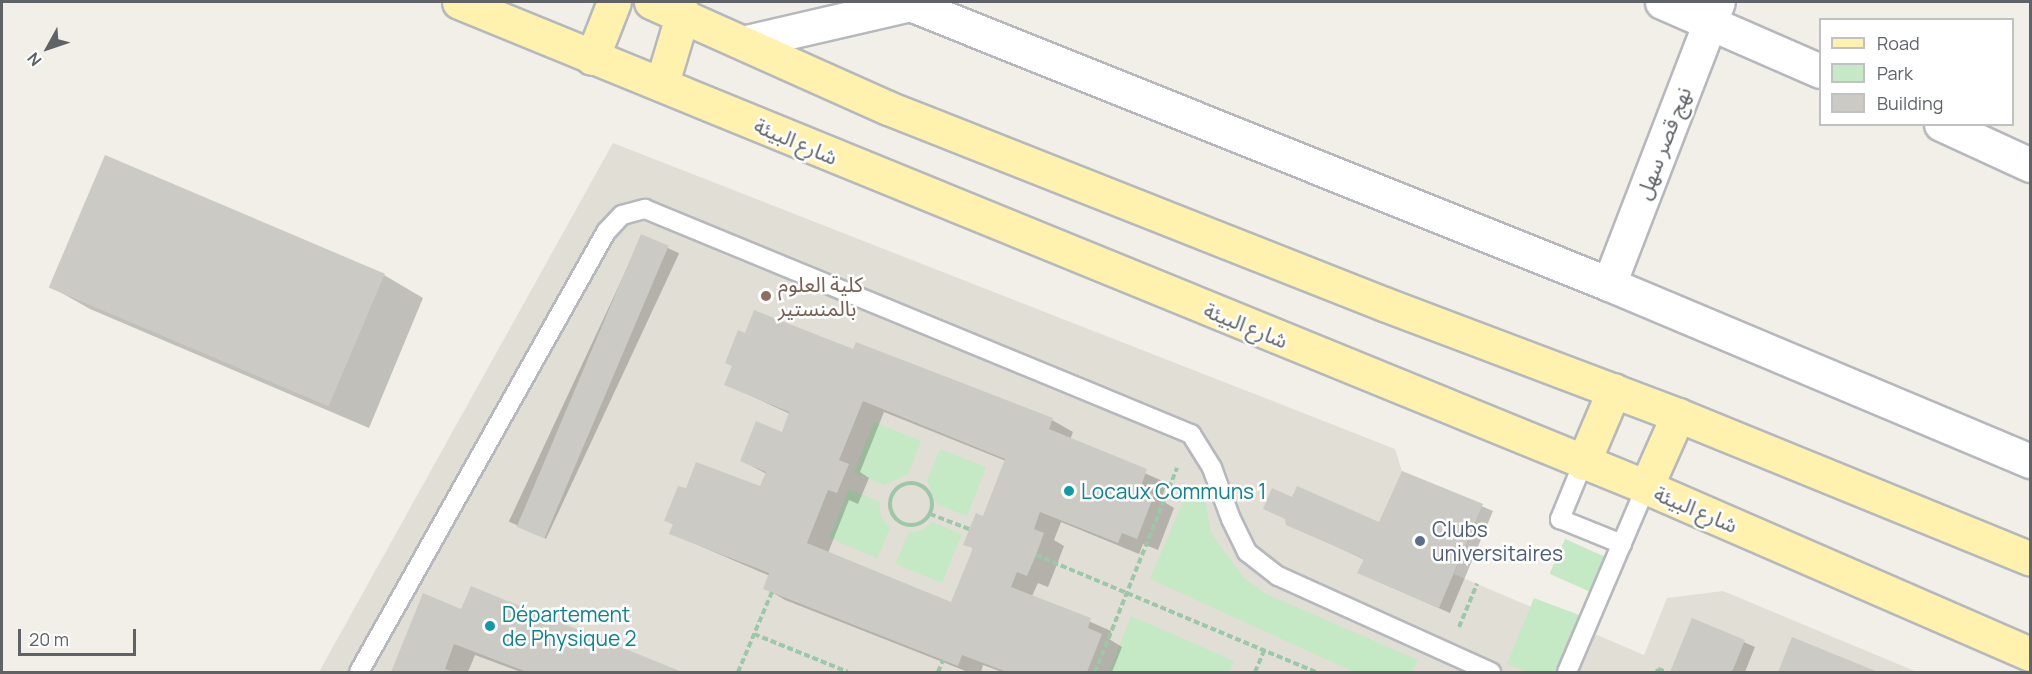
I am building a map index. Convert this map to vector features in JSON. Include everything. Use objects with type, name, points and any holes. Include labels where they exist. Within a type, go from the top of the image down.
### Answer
[{"type":"main road","name":"شارع البيئة","points":[[459,2],[592,58],[662,83],[864,170],[1583,464],[1646,487],[2031,654]]},
{"type":"main road","points":[[592,58],[614,2]]},
{"type":"main road","points":[[651,2],[683,13],[888,108],[1384,304],[1678,415],[2031,559]]},
{"type":"main road","points":[[662,83],[683,13]]},
{"type":"main road","points":[[1583,464],[1614,390]]},
{"type":"main road","points":[[1646,487],[1678,415]]},
{"type":"street","points":[[1662,2],[1714,11],[1819,70]]},
{"type":"street","points":[[746,42],[910,4],[1609,284],[2031,461]]},
{"type":"street","name":"نهج قصر سهل","points":[[1609,284],[1714,11]]},
{"type":"street","points":[[1945,126],[2031,165]]},
{"type":"lane","points":[[359,672],[606,232],[613,222],[633,210],[645,209],[1191,434],[1212,468],[1247,552],[1278,576],[1487,671]]},
{"type":"lane","points":[[1583,464],[1560,519],[1622,544]]},
{"type":"lane","points":[[1568,672],[1646,487]]},
{"type":"path","points":[[1095,672],[1191,434]]},
{"type":"path","points":[[906,484],[920,485],[932,500],[930,514],[914,525],[901,522],[892,511],[894,492],[906,484]]},
{"type":"path","points":[[930,514],[969,529]]},
{"type":"path","points":[[1036,555],[1316,672]]},
{"type":"path","points":[[738,672],[772,592]]},
{"type":"path","points":[[754,634],[848,672]]},
{"type":"path","points":[[1255,672],[1264,651]]},
{"type":"path","points":[[938,672],[943,660]]},
{"type":"path","points":[[1657,672],[1658,669],[1667,672]]},
{"type":"shaded area","name":"كلية العلوم بالمنستير","points":[[613,143],[1395,449],[1402,471],[1483,504],[1454,574],[1644,655],[1667,598],[1723,591],[1917,672],[319,672]]},
{"type":"green space","points":[[874,422],[921,441],[908,474],[885,485],[854,473]]},
{"type":"green space","points":[[940,449],[986,467],[967,516],[938,505],[927,481]]},
{"type":"green space","points":[[1203,488],[1211,533],[1243,577],[1266,594],[1418,660],[1412,672],[1354,672],[1150,579],[1188,490]]},
{"type":"green space","points":[[849,489],[879,501],[881,517],[890,528],[877,558],[829,538]]},
{"type":"green space","points":[[932,522],[962,534],[942,583],[895,564],[909,533],[922,530]]},
{"type":"green space","points":[[1565,539],[1604,556],[1589,591],[1550,574]]},
{"type":"green space","points":[[1534,598],[1579,615],[1556,672],[1527,672],[1507,664]]},
{"type":"green space","points":[[1131,616],[1234,661],[1230,672],[1109,672]]},
{"type":"building","points":[[105,155],[385,274],[329,406],[49,288]]},
{"type":"building","points":[[641,234],[669,246],[544,538],[517,527]]},
{"type":"building","name":"Locaux Communs 1","points":[[754,310],[853,349],[856,342],[1053,418],[1049,429],[1147,469],[1140,489],[1154,495],[1137,539],[1122,533],[1118,543],[1040,512],[1034,529],[1044,533],[1036,555],[1027,576],[1017,572],[1011,587],[1091,618],[1088,628],[1102,634],[1087,672],[1007,672],[962,655],[958,666],[763,589],[769,573],[669,534],[673,524],[664,521],[678,486],[686,488],[696,462],[760,486],[766,472],[740,461],[756,421],[782,432],[789,412],[724,385],[732,366],[725,363],[738,330],[745,333]],"holes":[[[863,401],[1005,459],[983,516],[976,513],[963,545],[973,548],[951,602],[807,543],[828,490],[837,493],[849,464],[839,460]]]},
{"type":"building","name":"Clubs universitaires","points":[[1402,471],[1483,504],[1439,608],[1357,573],[1364,559],[1286,525],[1285,519],[1263,509],[1272,488],[1292,497],[1297,486],[1379,522]]},
{"type":"building","name":"Département de Physique 2","points":[[471,586],[682,672],[527,672],[454,644],[445,669],[454,672],[391,672],[423,593],[461,609]]},
{"type":"building","points":[[1692,618],[1745,640],[1732,672],[1670,672]]},
{"type":"building","points":[[1792,637],[1878,672],[1778,672]]},
{"type":"place","name":"كلية العلوم بالمنستير","points":[[766,296]]},
{"type":"place","name":"Locaux Communs 1","points":[[1069,491]]},
{"type":"place","name":"Clubs universitaires","points":[[1420,541]]},
{"type":"place","name":"Département de Physique 2","points":[[490,626]]}]
